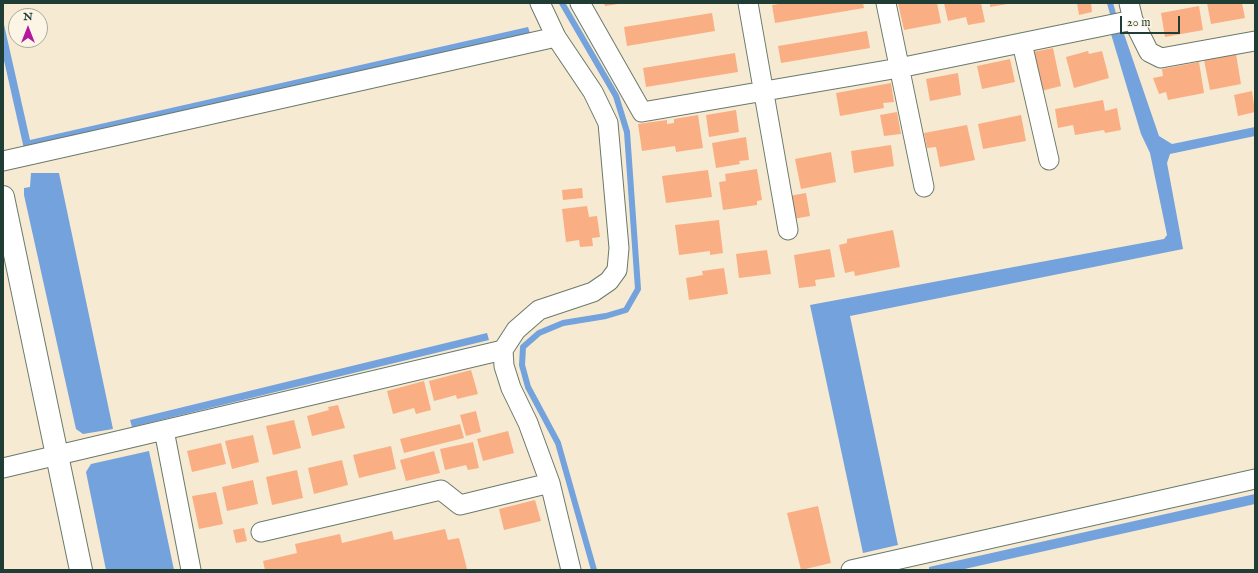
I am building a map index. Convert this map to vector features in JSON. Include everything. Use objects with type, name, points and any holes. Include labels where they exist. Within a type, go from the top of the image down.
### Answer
[{"type":"street","points":[[540,3],[556,37],[593,92],[608,123],[619,248],[618,270],[609,281],[593,292],[539,310],[516,330],[504,350],[504,366],[511,388],[528,423],[550,484],[571,570]]},
{"type":"street","points":[[580,3],[642,112],[899,68],[1022,43],[1131,11],[1148,52],[1161,58],[1255,41]]},
{"type":"street","points":[[748,3],[788,230]]},
{"type":"street","points":[[886,3],[924,187]]},
{"type":"street","points":[[3,161],[556,37]]},
{"type":"street","points":[[1022,43],[1049,160]]},
{"type":"street","points":[[3,197],[81,570]]},
{"type":"street","points":[[3,468],[504,350]]},
{"type":"street","points":[[164,430],[191,570]]},
{"type":"street","points":[[851,570],[915,563],[1255,479]]},
{"type":"street","points":[[260,532],[441,490],[460,505],[550,484]]},
{"type":"water","points":[[3,20],[8,48],[9,48],[30,140],[528,27],[530,33],[24,149],[3,56]]},
{"type":"water","points":[[1123,31],[1159,136],[1172,144],[1255,127],[1255,136],[1170,154],[1167,163],[1183,249],[850,316],[898,545],[863,553],[810,305],[1164,239],[1167,235],[1150,153],[1141,134],[1111,34]]},
{"type":"water","points":[[31,173],[59,173],[113,429],[83,434],[76,429],[24,195],[24,188],[30,187]]},
{"type":"water","points":[[487,333],[489,340],[132,427],[130,420]]},
{"type":"water","points":[[149,451],[174,570],[106,570],[86,472],[91,464]]},
{"type":"water","points":[[1255,494],[1255,504],[960,570],[929,570],[929,567]]},
{"type":"building","points":[[604,3],[618,3],[618,4],[605,6]]},
{"type":"building","points":[[786,3],[863,3],[864,8],[775,23],[772,5]]},
{"type":"building","points":[[898,3],[937,3],[941,23],[904,30]]},
{"type":"building","points":[[944,3],[981,3],[985,22],[968,25],[966,17],[948,21]]},
{"type":"building","points":[[990,3],[1007,3],[1007,4],[990,7]]},
{"type":"building","points":[[1077,3],[1091,3],[1092,12],[1079,15]]},
{"type":"building","points":[[1207,3],[1242,3],[1245,18],[1211,24]]},
{"type":"building","points":[[1199,6],[1203,30],[1165,37],[1161,13]]},
{"type":"building","points":[[712,13],[715,31],[627,46],[624,27]]},
{"type":"building","points":[[867,31],[870,48],[781,63],[778,46]]},
{"type":"building","points":[[1053,48],[1061,86],[1041,91],[1033,52]]},
{"type":"building","points":[[1088,51],[1089,54],[1102,51],[1109,78],[1074,88],[1066,57]]},
{"type":"building","points":[[735,53],[738,72],[646,87],[643,68]]},
{"type":"building","points":[[1236,54],[1241,84],[1210,90],[1204,60]]},
{"type":"building","points":[[1010,59],[1015,82],[982,89],[977,66]]},
{"type":"building","points":[[1199,62],[1204,93],[1168,100],[1166,92],[1159,94],[1153,78],[1163,76],[1162,69]]},
{"type":"building","points":[[958,73],[961,95],[930,101],[926,79]]},
{"type":"building","points":[[891,83],[894,102],[883,103],[884,108],[840,116],[836,93]]},
{"type":"building","points":[[1252,91],[1255,112],[1238,116],[1234,95]]},
{"type":"building","points":[[1103,100],[1105,111],[1117,108],[1121,130],[1105,133],[1104,130],[1075,135],[1073,125],[1058,128],[1055,109]]},
{"type":"building","points":[[736,110],[739,132],[709,137],[706,115]]},
{"type":"building","points":[[897,112],[901,134],[884,136],[880,115]]},
{"type":"building","points":[[698,115],[703,148],[676,152],[675,146],[642,151],[638,124],[667,120],[667,124],[674,123],[674,119]]},
{"type":"building","points":[[1021,115],[1026,141],[983,149],[978,124]]},
{"type":"building","points":[[967,125],[975,160],[940,167],[936,147],[927,148],[924,133]]},
{"type":"building","points":[[746,137],[749,160],[739,161],[740,164],[716,168],[712,143]]},
{"type":"building","points":[[891,145],[894,166],[854,173],[851,151]]},
{"type":"building","points":[[831,152],[836,182],[801,189],[795,159]]},
{"type":"building","points":[[757,169],[762,200],[757,201],[757,205],[723,210],[719,182],[726,181],[725,174]]},
{"type":"building","points":[[708,170],[712,197],[666,203],[662,176]]},
{"type":"building","points":[[582,188],[583,198],[563,200],[562,190]]},
{"type":"building","points":[[806,193],[810,216],[793,219],[789,196]]},
{"type":"building","points":[[587,206],[589,217],[597,216],[600,237],[592,238],[593,246],[580,247],[579,240],[566,242],[562,209]]},
{"type":"building","points":[[719,220],[723,253],[710,255],[710,251],[679,255],[675,225]]},
{"type":"building","points":[[893,230],[900,267],[855,276],[854,271],[845,273],[839,245],[847,243],[847,239]]},
{"type":"building","points":[[830,249],[835,277],[815,280],[816,286],[799,288],[794,255]]},
{"type":"building","points":[[767,250],[771,274],[739,278],[736,254]]},
{"type":"building","points":[[724,268],[728,294],[689,300],[686,278],[703,275],[702,271]]},
{"type":"building","points":[[471,370],[478,394],[457,399],[456,395],[434,401],[429,381]]},
{"type":"building","points":[[424,381],[431,410],[416,414],[414,408],[393,414],[387,391]]},
{"type":"building","points":[[338,405],[345,428],[312,436],[307,416],[329,410],[328,407]]},
{"type":"building","points":[[476,411],[481,432],[466,436],[460,415]]},
{"type":"building","points":[[294,420],[301,448],[273,455],[266,426]]},
{"type":"building","points":[[460,424],[464,438],[404,453],[400,439]]},
{"type":"building","points":[[508,431],[514,453],[483,461],[477,439]]},
{"type":"building","points":[[253,435],[259,462],[232,469],[225,441]]},
{"type":"building","points":[[473,442],[479,468],[468,470],[466,465],[445,470],[440,449]]},
{"type":"building","points":[[221,443],[226,464],[192,472],[187,451]]},
{"type":"building","points":[[391,446],[396,469],[359,478],[353,455]]},
{"type":"building","points":[[434,451],[440,473],[406,481],[400,460]]},
{"type":"building","points":[[342,460],[348,485],[314,494],[308,468]]},
{"type":"building","points":[[297,470],[303,498],[272,505],[266,477]]},
{"type":"building","points":[[253,480],[258,504],[227,511],[222,487]]},
{"type":"building","points":[[216,492],[223,524],[199,529],[192,496]]},
{"type":"building","points":[[535,500],[541,521],[504,530],[499,509]]},
{"type":"building","points":[[818,506],[831,563],[801,570],[787,513]]},
{"type":"building","points":[[244,528],[247,541],[236,543],[233,530]]},
{"type":"building","points":[[445,529],[448,540],[459,538],[467,569],[265,570],[263,561],[297,553],[295,544],[340,534],[342,543],[392,531],[394,540]]},
{"type":"waterway","points":[[562,3],[616,96],[627,132],[638,289],[626,310],[606,316],[563,323],[539,333],[523,347],[522,365],[528,387],[558,443],[594,570]]},
{"type":"waterway","points":[[1110,3],[1115,21]]}]
